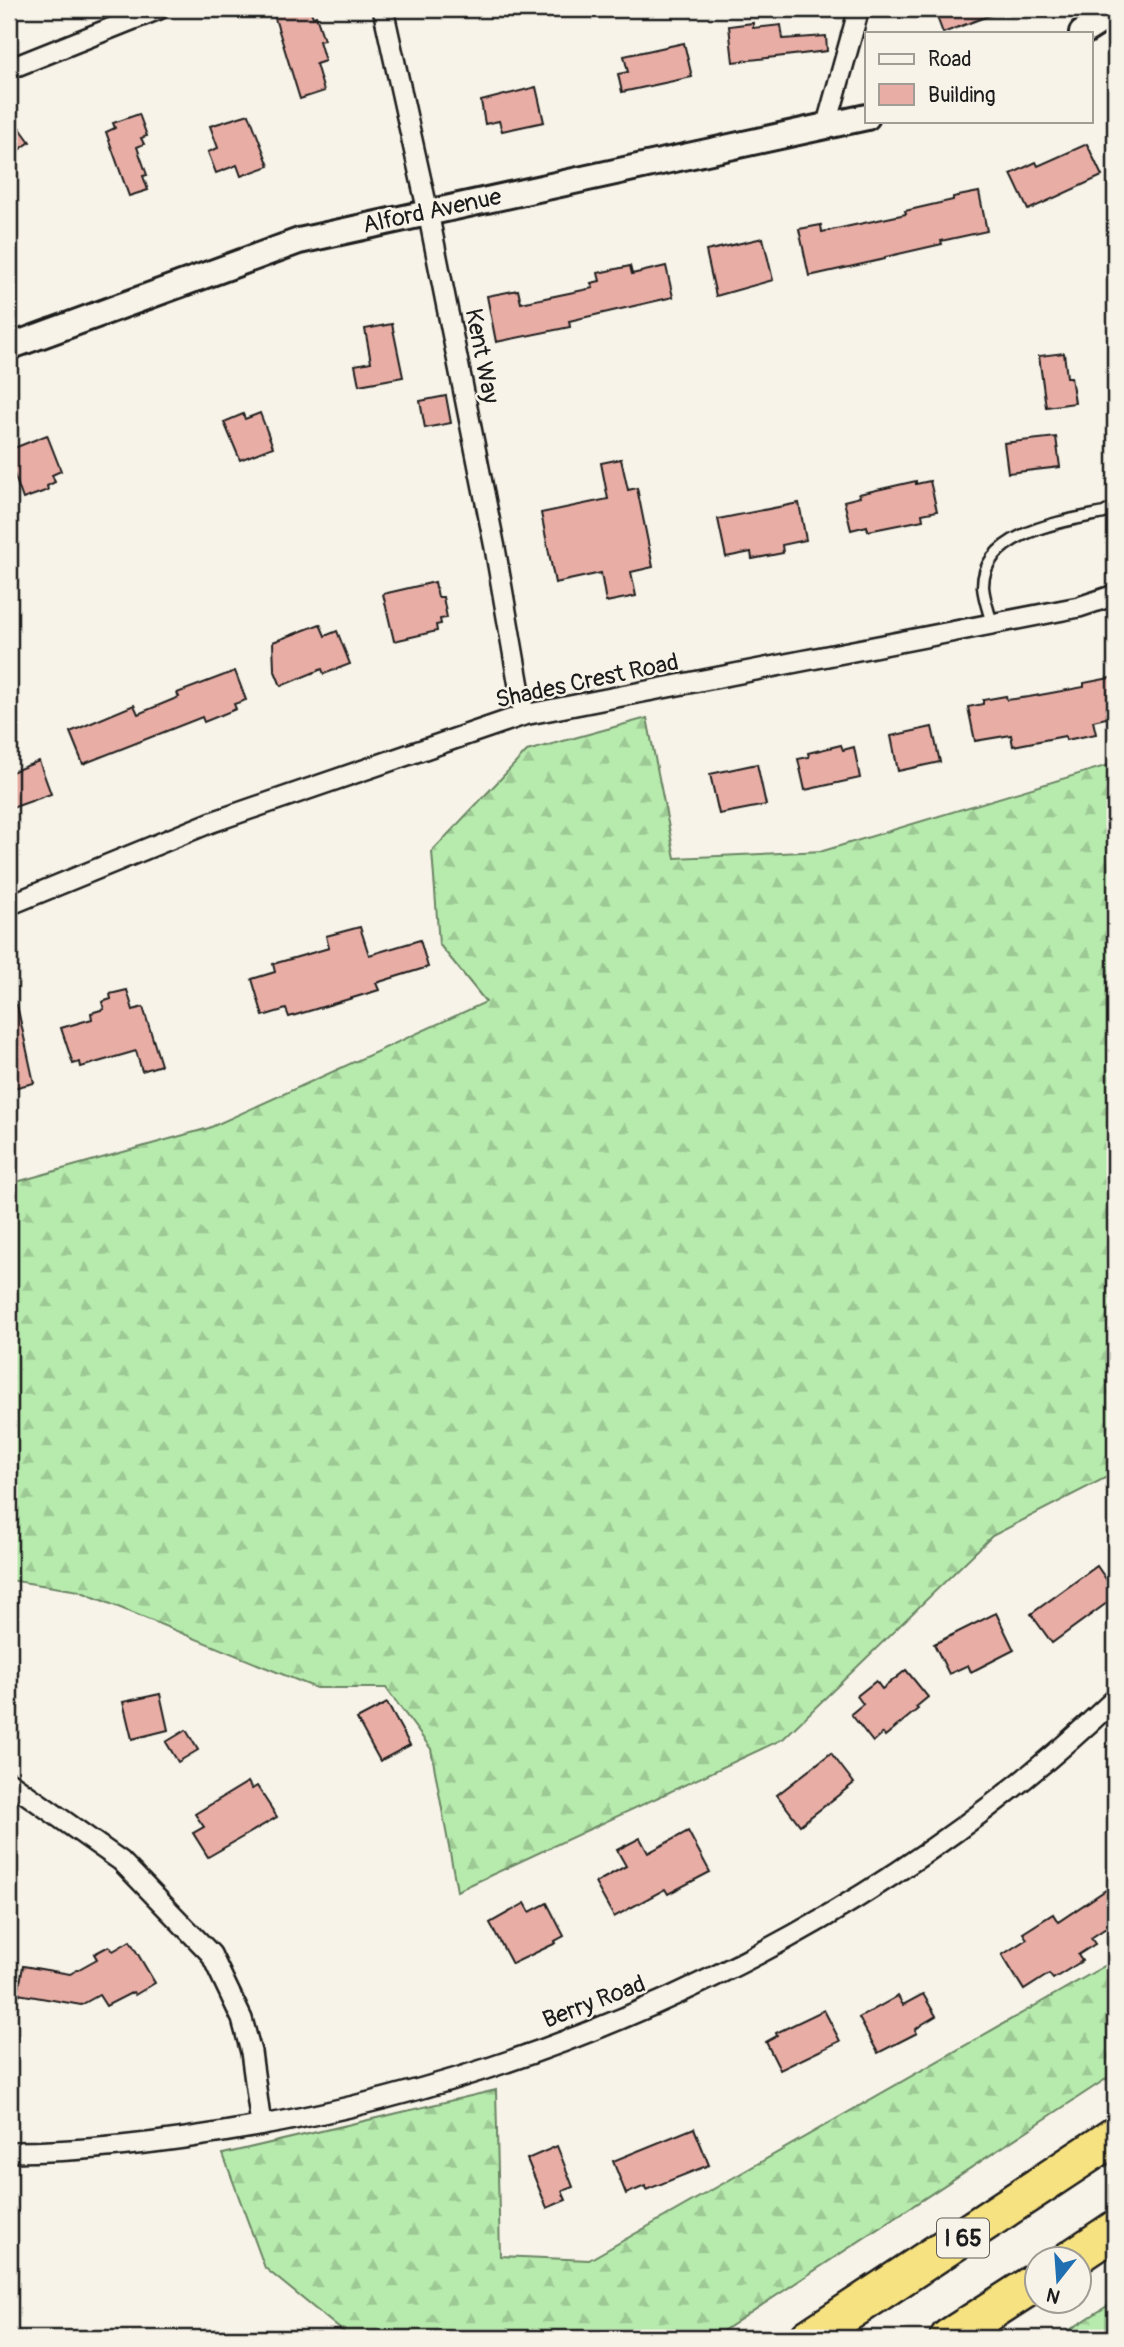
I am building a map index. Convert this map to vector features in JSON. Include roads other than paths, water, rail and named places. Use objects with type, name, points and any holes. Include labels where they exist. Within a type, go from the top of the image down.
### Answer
[{"type":"highway","name":"I 65","points":[[809,2338],[1115,2136]]},
{"type":"highway","points":[[1090,2246],[1115,2230]]},
{"type":"highway","points":[[949,2338],[1023,2290]]},
{"type":"street","points":[[9,69],[159,9]]},
{"type":"street","name":"Kent Way","points":[[383,9],[428,212],[495,548],[524,715]]},
{"type":"street","points":[[826,127],[859,9]]},
{"type":"street","points":[[1084,32],[1115,12]]},
{"type":"street","name":"Alford Avenue","points":[[10,343],[299,241],[865,117]]},
{"type":"street","name":"Shades Crest Road","points":[[9,905],[212,822],[524,715],[1079,607],[1115,595]]},
{"type":"street","name":"Berry Road","points":[[9,2152],[139,2144],[302,2119],[394,2096],[530,2053],[669,1999],[741,1964],[829,1914],[921,1855],[1035,1770],[1115,1699]]},
{"type":"street","points":[[9,1782],[121,1860],[211,1954],[242,2019],[251,2052],[261,2126]]},
{"type":"lane","points":[[992,624],[983,586],[989,562],[1004,547],[1027,531],[1104,513],[1115,507]]}]
